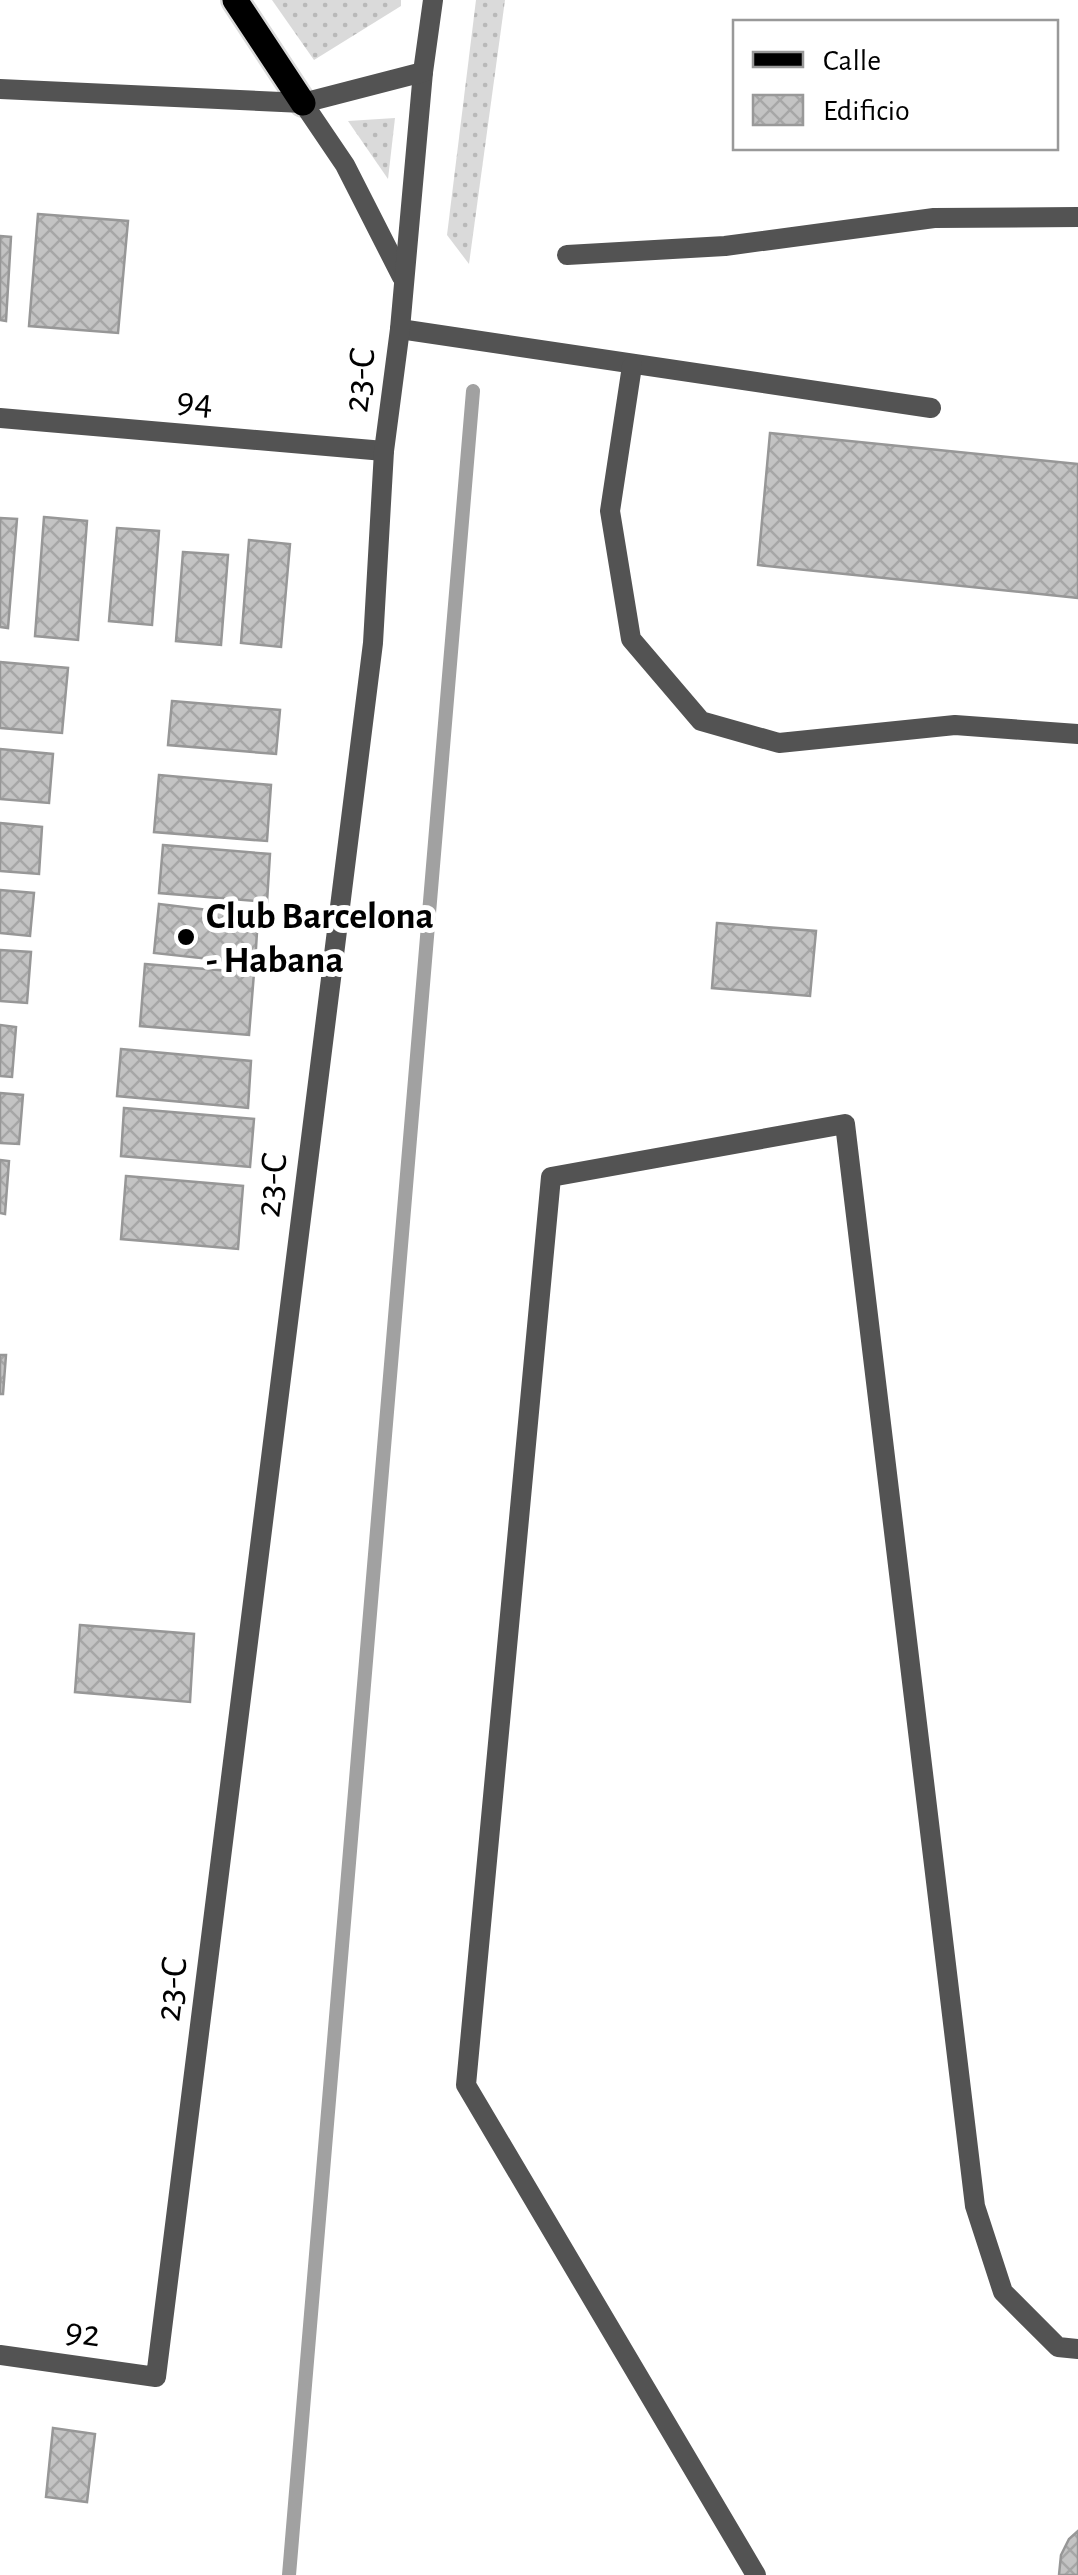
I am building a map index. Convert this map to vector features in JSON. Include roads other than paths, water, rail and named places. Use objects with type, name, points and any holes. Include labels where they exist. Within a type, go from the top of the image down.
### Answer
[{"type":"main road","points":[[235,0],[303,103]]},
{"type":"street","name":"23-C","points":[[156,2377],[371,663],[384,451],[433,0]]},
{"type":"street","points":[[0,89],[303,103],[423,72]]},
{"type":"street","points":[[303,103],[344,165],[403,278]]},
{"type":"street","points":[[567,255],[724,246],[934,218],[1078,217]]},
{"type":"street","points":[[400,329],[931,408]]},
{"type":"street","points":[[632,366],[610,511],[631,640],[701,721],[779,743],[956,726],[1078,734]]},
{"type":"street","name":"94","points":[[0,418],[384,451]]},
{"type":"street","points":[[756,2575],[466,2085],[552,1177],[845,1124],[974,2206],[1004,2292],[1058,2348],[1078,2349]]},
{"type":"street","name":"92","points":[[0,2355],[156,2377]]},
{"type":"waterway","points":[[289,2575],[473,391]]},
{"type":"place","name":"Club Barcelona - Habana","points":[[186,937]]}]
